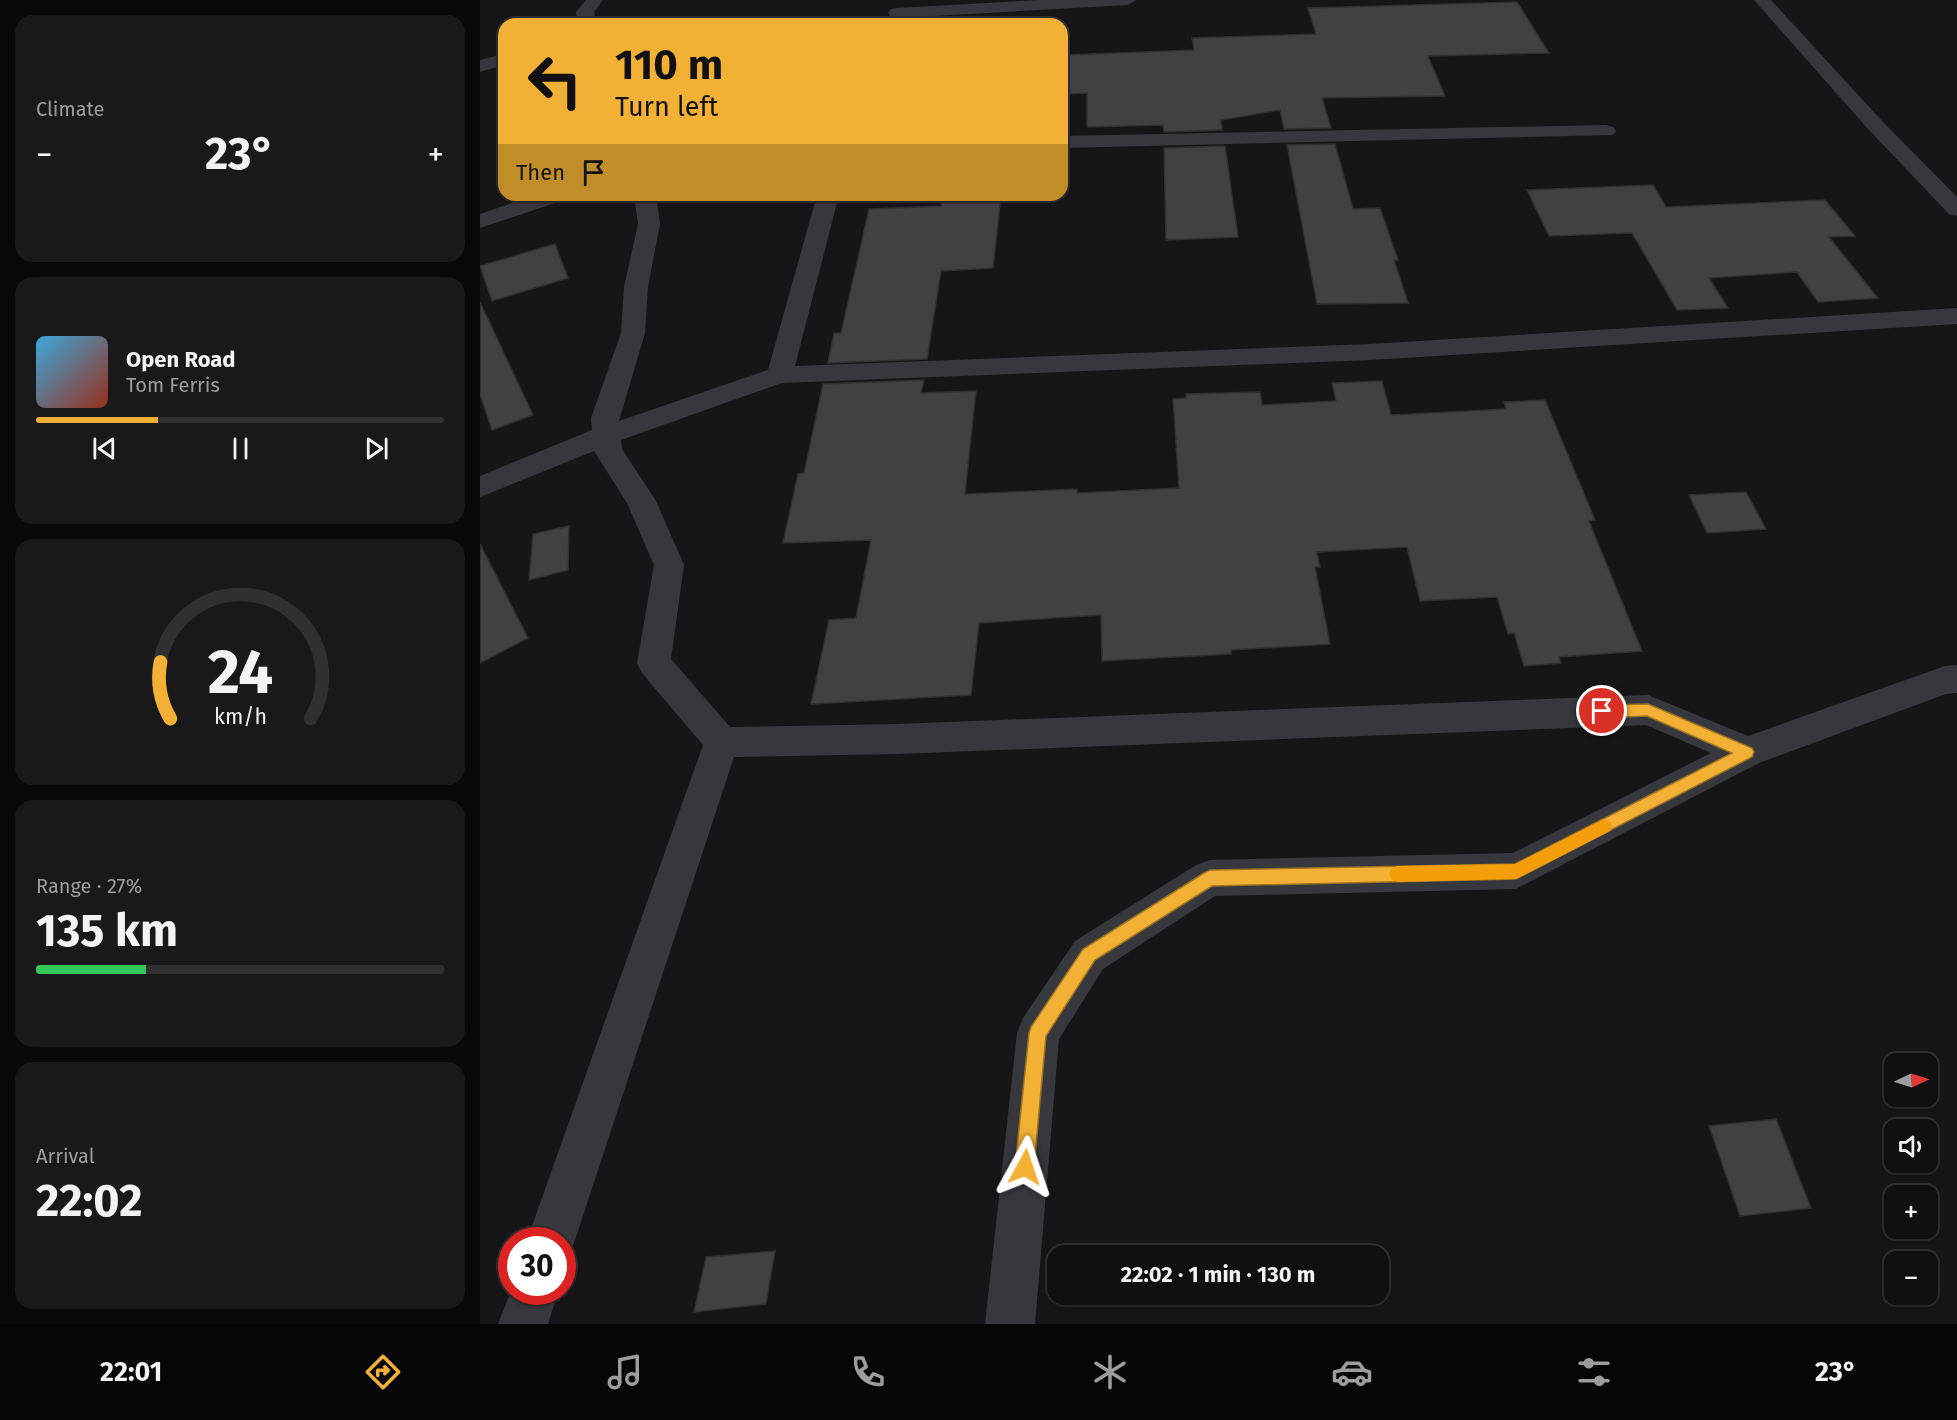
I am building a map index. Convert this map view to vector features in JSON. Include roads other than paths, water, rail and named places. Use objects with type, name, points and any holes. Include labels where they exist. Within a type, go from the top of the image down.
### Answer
[{"type":"street","points":[[896,12],[1128,0]]},
{"type":"street","points":[[1762,0],[1876,126],[1957,209]]},
{"type":"street","points":[[480,66],[498,61]]},
{"type":"street","points":[[1068,142],[1606,131]]},
{"type":"street","points":[[480,221],[538,201]]},
{"type":"street","points":[[646,201],[649,224],[636,287],[633,333],[605,418],[608,450],[641,501],[669,565],[654,663],[722,742]]},
{"type":"street","points":[[780,375],[826,201]]},
{"type":"street","points":[[480,487],[606,435],[780,375],[1370,352],[1957,316]]},
{"type":"street","points":[[1010,1324],[1038,1033],[1089,955],[1210,878],[1516,871],[1747,752],[1945,680],[1957,679]]},
{"type":"street","points":[[722,742],[897,739],[1648,710],[1747,752]]},
{"type":"street","points":[[555,1227],[722,742]]},
{"type":"street","points":[[523,1324],[530,1305]]}]
